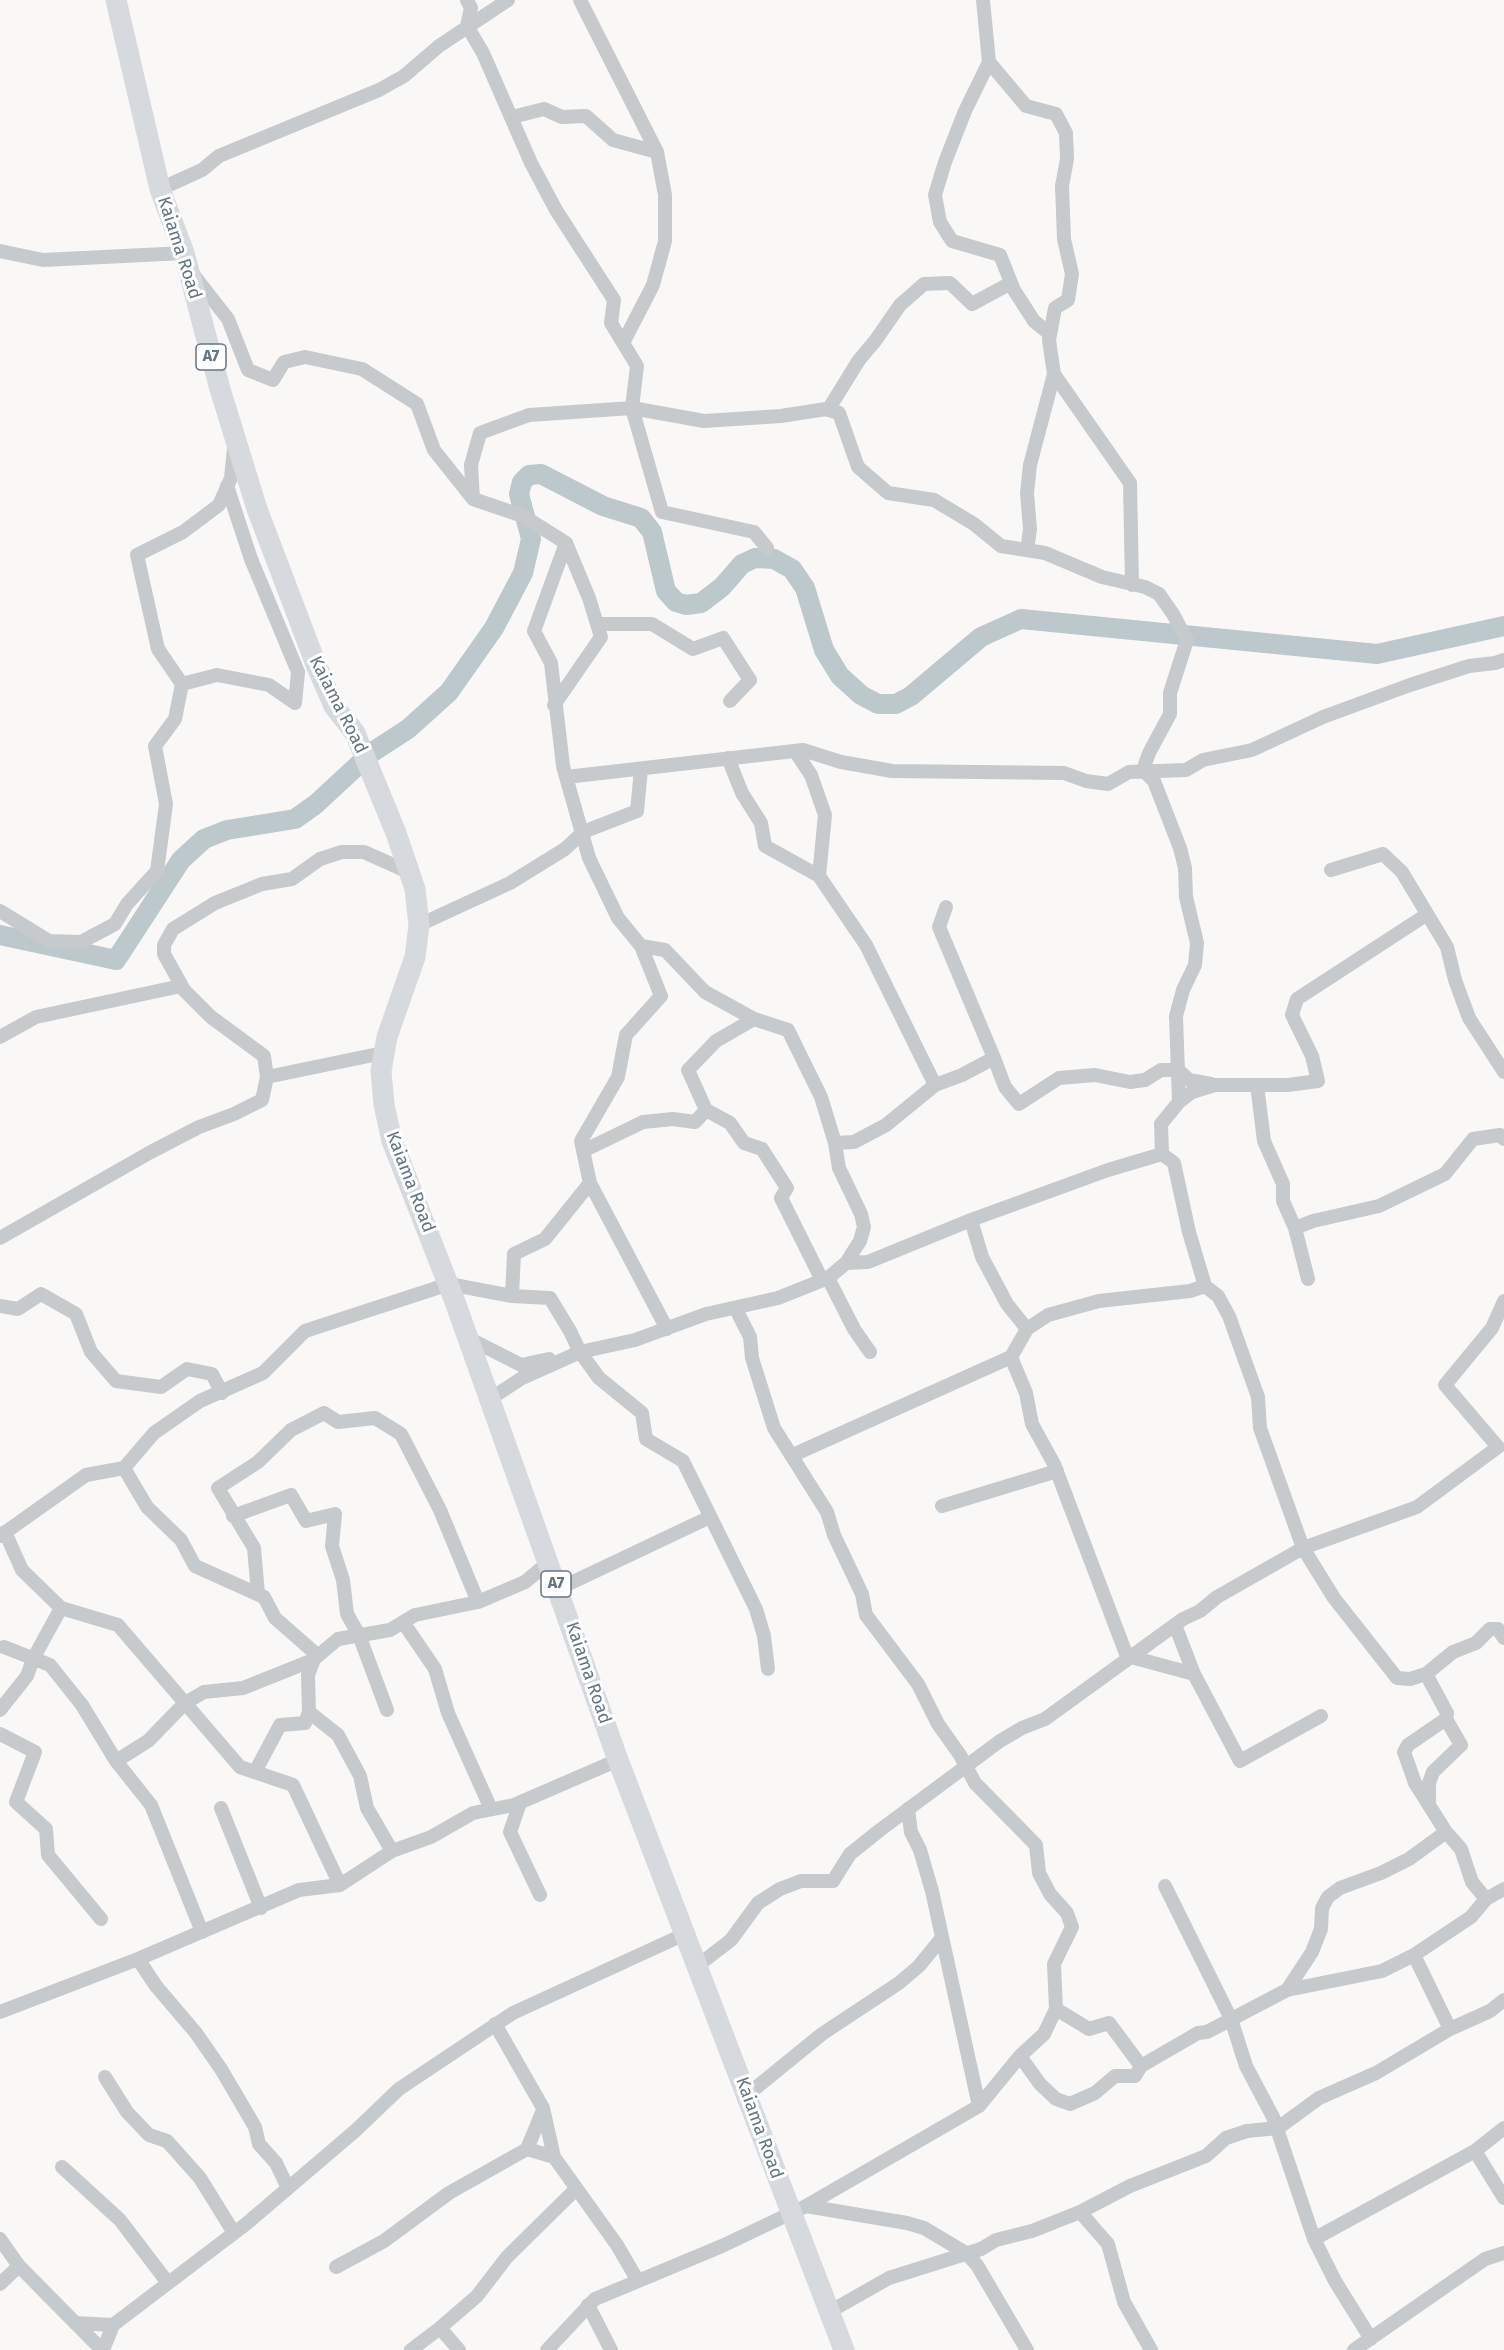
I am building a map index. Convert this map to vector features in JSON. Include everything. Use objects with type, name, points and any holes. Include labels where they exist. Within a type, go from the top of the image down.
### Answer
[{"type":"highway","name":"Kaiama Road","points":[[116,0],[160,189],[185,260],[257,509],[301,628],[334,706],[355,733],[411,873],[419,925],[410,975],[383,1053],[381,1086],[392,1141],[449,1284],[618,1760],[747,2095],[798,2210],[829,2312],[844,2350]]},
{"type":"street","points":[[467,0],[471,8],[467,26],[512,117],[531,163],[556,210],[614,300],[611,323],[637,366],[632,408],[662,512],[754,532],[767,548]]},
{"type":"street","points":[[160,189],[202,170],[219,156],[379,90],[404,76],[494,5],[507,0]]},
{"type":"street","points":[[580,0],[657,152],[665,195],[665,241],[653,285],[623,343]]},
{"type":"street","points":[[983,0],[989,62],[965,111],[935,195],[940,222],[952,241],[1000,255],[1011,283],[1034,321],[1050,334]]},
{"type":"street","points":[[989,62],[1026,106],[1056,114],[1066,133],[1068,159],[1062,186],[1064,239],[1072,274],[1068,300],[1055,309],[1050,334],[1054,374],[1030,465],[1027,493],[1030,529],[1027,550]]},
{"type":"street","points":[[512,117],[544,109],[562,117],[586,116],[614,140],[657,152]]},
{"type":"street","points":[[0,251],[43,260],[185,260],[228,319],[248,369],[273,380],[284,362],[305,357],[362,369],[417,404],[434,450],[473,499],[523,516],[566,543],[589,598],[601,637],[554,705]]},
{"type":"street","points":[[828,410],[859,360],[900,305],[924,284],[950,283],[972,304],[1011,283]]},
{"type":"street","points":[[1054,374],[1130,483],[1132,585]]},
{"type":"street","points":[[473,499],[471,465],[480,433],[529,415],[632,408],[704,421],[828,410],[839,413],[858,467],[888,494],[934,500],[974,524],[1001,546],[1045,553],[1102,577],[1159,594],[1186,640],[1170,693],[1170,714],[1149,753],[1143,770]]},
{"type":"street","points":[[0,911],[49,941],[81,942],[115,924],[127,904],[157,871],[166,804],[155,746],[175,719],[182,684],[158,649],[137,555],[183,532],[219,505],[231,478],[235,437]]},
{"type":"street","points":[[182,684],[217,675],[269,685],[295,703],[298,672],[251,559],[227,486]]},
{"type":"street","points":[[566,543],[534,631],[551,663],[554,705],[566,777],[589,858],[618,918],[641,946],[661,996],[627,1035],[618,1077],[581,1141],[590,1183],[666,1329]]},
{"type":"street","points":[[597,624],[652,624],[693,649],[723,638],[750,680],[730,701]]},
{"type":"street","points":[[566,777],[803,750],[841,762],[892,771],[1065,773],[1086,781],[1108,784],[1129,772],[1186,770],[1203,760],[1252,750],[1323,717],[1410,685],[1469,666],[1504,660]]},
{"type":"street","points":[[795,751],[811,775],[825,816],[819,876]]},
{"type":"street","points":[[728,758],[742,793],[761,823],[765,846],[819,876],[866,945],[935,1085]]},
{"type":"street","points":[[419,925],[510,883],[565,849],[583,832],[637,811],[641,769]]},
{"type":"street","points":[[1143,770],[1154,781],[1180,848],[1185,868],[1186,897],[1197,943],[1196,960],[1183,990],[1176,1016],[1179,1101]]},
{"type":"street","points":[[0,1238],[149,1153],[199,1127],[234,1114],[262,1100],[267,1077],[264,1056],[211,1017],[181,986],[167,962],[164,945],[173,929],[208,906],[262,884],[292,879],[320,859],[342,852],[364,852],[411,873]]},
{"type":"street","points":[[1331,870],[1383,854],[1402,872],[1447,947],[1455,980],[1469,1017],[1504,1072]]},
{"type":"street","points":[[946,907],[939,927],[1005,1087],[1019,1104],[1059,1078],[1095,1075],[1130,1082],[1145,1080],[1161,1070],[1178,1070],[1190,1080],[1215,1085],[1318,1081],[1312,1056],[1292,1015],[1297,999],[1426,915]]},
{"type":"street","points":[[468,1338],[521,1365],[580,1352],[666,1329],[706,1314],[778,1298],[825,1279],[846,1263],[860,1241],[864,1227],[861,1214],[839,1168],[835,1143],[818,1089],[788,1030],[754,1019],[705,992],[665,950],[641,946]]},
{"type":"street","points":[[0,1037],[36,1017],[181,986]]},
{"type":"street","points":[[754,1019],[716,1041],[687,1070],[706,1110],[730,1123],[744,1143],[762,1149],[787,1188],[781,1198],[825,1279],[870,1352]]},
{"type":"street","points":[[267,1077],[383,1053]]},
{"type":"street","points":[[835,1143],[854,1142],[886,1125],[935,1085],[962,1075],[993,1058]]},
{"type":"street","points":[[1162,1154],[1161,1124],[1179,1101],[1192,1092],[1215,1085]]},
{"type":"street","points":[[1257,1085],[1264,1141],[1283,1184],[1283,1201],[1295,1228],[1308,1279]]},
{"type":"street","points":[[583,1151],[643,1122],[673,1119],[695,1122],[706,1110]]},
{"type":"street","points":[[1295,1228],[1313,1221],[1379,1206],[1418,1185],[1445,1174],[1473,1139],[1500,1135],[1504,1139]]},
{"type":"street","points":[[846,1263],[868,1262],[971,1220],[1108,1170],[1162,1154]]},
{"type":"street","points":[[1162,1154],[1174,1163],[1189,1232],[1205,1286],[1218,1296],[1229,1316],[1258,1397],[1260,1428],[1303,1548],[1334,1598],[1397,1678],[1410,1679],[1426,1674],[1453,1652],[1476,1642],[1490,1629],[1498,1629],[1504,1638]]},
{"type":"street","points":[[512,1296],[514,1254],[545,1239],[590,1183]]},
{"type":"street","points":[[971,1220],[982,1257],[1007,1304],[1027,1329]]},
{"type":"street","points":[[340,1885],[293,1785],[240,1767],[118,1625],[61,1608],[22,1570],[2,1534],[86,1475],[124,1468],[154,1433],[200,1401],[262,1373],[305,1331],[449,1284],[512,1296],[550,1298],[570,1330],[580,1352],[599,1378],[642,1413],[646,1438],[683,1461],[756,1609],[764,1636],[768,1669]]},
{"type":"street","points":[[793,1455],[1011,1357],[1027,1329],[1048,1315],[1099,1301],[1190,1292],[1205,1286]]},
{"type":"street","points":[[0,1306],[18,1309],[41,1294],[76,1314],[90,1353],[116,1381],[161,1387],[187,1369],[212,1374],[222,1393]]},
{"type":"street","points":[[697,1966],[730,1940],[758,1903],[780,1889],[801,1881],[833,1881],[850,1854],[908,1809],[1011,1734],[1045,1719],[1174,1625],[1207,1607],[1217,1597],[1303,1548],[1417,1506],[1501,1445],[1444,1385],[1492,1328],[1504,1301]]},
{"type":"street","points":[[547,2350],[595,2299],[722,2247],[798,2210],[979,2106],[1020,2056],[1044,2034],[1056,2009],[1054,1964],[1072,1927],[1067,1913],[1050,1894],[1039,1873],[1036,1845],[975,1784],[938,1724],[918,1684],[866,1615],[862,1594],[834,1535],[827,1512],[774,1428],[752,1358],[750,1337],[736,1308]]},
{"type":"street","points":[[490,1399],[522,1378],[580,1352]]},
{"type":"street","points":[[1011,1357],[1026,1393],[1032,1425],[1057,1471],[1129,1658]]},
{"type":"street","points":[[258,1594],[254,1548],[218,1488],[258,1462],[291,1430],[324,1413],[338,1422],[375,1418],[401,1434],[440,1510],[478,1602]]},
{"type":"street","points":[[124,1468],[147,1508],[181,1540],[195,1566],[264,1597],[275,1618],[316,1654],[308,1675],[309,1712],[305,1723],[280,1725],[255,1772]]},
{"type":"street","points":[[942,1506],[1057,1471]]},
{"type":"street","points":[[233,1516],[291,1495],[306,1521],[335,1514],[332,1546],[344,1580],[347,1614],[359,1635],[387,1710]]},
{"type":"street","points":[[558,1589],[710,1517]]},
{"type":"street","points":[[116,1761],[148,1742],[185,1703],[204,1692],[243,1689],[314,1660],[338,1639],[390,1630],[415,1615],[478,1602],[525,1582],[549,1562]]},
{"type":"street","points":[[0,1710],[27,1676],[33,1659],[61,1608]]},
{"type":"street","points":[[403,1622],[435,1670],[448,1713],[491,1809]]},
{"type":"street","points":[[1174,1625],[1194,1674],[1240,1761],[1321,1716]]},
{"type":"street","points":[[4,1647],[50,1665],[82,1705],[116,1761],[151,1805],[202,1932]]},
{"type":"street","points":[[1129,1658],[1194,1674]]},
{"type":"street","points":[[1426,1674],[1447,1713],[1446,1719],[1461,1745],[1433,1772],[1429,1783],[1429,1801]]},
{"type":"street","points":[[309,1712],[338,1735],[360,1776],[367,1808],[392,1851]]},
{"type":"street","points":[[1446,1719],[1408,1745],[1404,1752],[1415,1783],[1429,1801],[1446,1832],[1461,1849],[1472,1882],[1486,1899]]},
{"type":"street","points":[[0,1734],[35,1752],[16,1802],[46,1829],[48,1855],[101,1919]]},
{"type":"street","points":[[0,2012],[138,1959],[299,1890],[340,1885],[392,1851],[431,1837],[473,1813],[520,1803],[618,1760]]},
{"type":"street","points":[[520,1803],[510,1832],[540,1895]]},
{"type":"street","points":[[222,1808],[261,1908]]},
{"type":"street","points":[[908,1809],[915,1840],[924,1860],[941,1939],[953,1981],[957,2013],[975,2081],[979,2106]]},
{"type":"street","points":[[880,1830],[896,1831],[915,1840]]},
{"type":"street","points":[[1287,1990],[1312,1952],[1321,1929],[1322,1908],[1328,1897],[1340,1888],[1381,1873],[1409,1858],[1446,1832]]},
{"type":"street","points":[[1164,1886],[1230,2019],[1246,2066],[1278,2128],[1314,2239],[1335,2281],[1371,2339]]},
{"type":"street","points":[[1020,2056],[1040,2084],[1056,2099],[1070,2104],[1095,2093],[1115,2076],[1135,2076],[1141,2066],[1198,2033],[1207,2032],[1287,1990],[1382,1971],[1414,1955],[1471,1917],[1486,1899],[1504,1889]]},
{"type":"street","points":[[0,2239],[19,2266],[103,2350],[113,2325],[234,2233],[399,2089],[429,2072],[495,2024],[530,2004],[618,1967],[685,1934]]},
{"type":"street","points":[[747,2095],[822,2034],[899,1983],[919,1966],[941,1939]]},
{"type":"street","points":[[1414,1955],[1450,2029]]},
{"type":"street","points":[[138,1959],[156,1986],[196,2033],[221,2069],[255,2127],[259,2144],[276,2163],[288,2188]]},
{"type":"street","points":[[829,2312],[889,2278],[981,2249],[996,2240],[1032,2231],[1080,2212],[1139,2181],[1206,2156],[1226,2138],[1247,2131],[1278,2128],[1319,2098],[1376,2073],[1450,2029],[1490,2011],[1504,2000]]},
{"type":"street","points":[[1056,2009],[1089,2029],[1109,2023],[1141,2066]]},
{"type":"street","points":[[495,2024],[543,2108],[554,2157],[616,2245],[638,2281]]},
{"type":"street","points":[[105,2077],[127,2112],[149,2135],[167,2141],[181,2155],[200,2178],[234,2233]]},
{"type":"street","points":[[336,2267],[384,2241],[449,2193],[527,2148],[539,2125],[543,2108]]},
{"type":"street","points":[[1314,2239],[1475,2151],[1504,2128]]},
{"type":"street","points":[[527,2148],[554,2157]]},
{"type":"street","points":[[1475,2151],[1504,2198]]},
{"type":"street","points":[[62,2168],[120,2220],[168,2283]]},
{"type":"street","points":[[411,2350],[477,2296],[507,2257],[576,2189]]},
{"type":"street","points":[[798,2210],[907,2223],[924,2228],[966,2253],[978,2265],[1027,2350]]},
{"type":"street","points":[[1080,2212],[1108,2244],[1124,2302],[1151,2350]]},
{"type":"street","points":[[1354,2350],[1485,2259],[1504,2253]]},
{"type":"street","points":[[0,2284],[19,2266]]},
{"type":"street","points":[[588,2306],[611,2350]]},
{"type":"street","points":[[75,2323],[113,2325]]},
{"type":"street","points":[[440,2328],[459,2350]]},
{"type":"waterway","points":[[0,935],[116,960],[181,860],[204,839],[227,830],[295,819],[316,804],[371,753],[408,729],[449,692],[494,628],[523,573],[531,539],[519,494],[522,482],[529,475],[541,474],[603,506],[641,518],[652,532],[666,591],[676,602],[686,605],[701,603],[722,587],[742,564],[755,558],[774,559],[792,569],[805,588],[824,650],[840,676],[861,695],[878,704],[896,704],[911,696],[981,637],[1021,619],[1377,654],[1504,626]]}]
